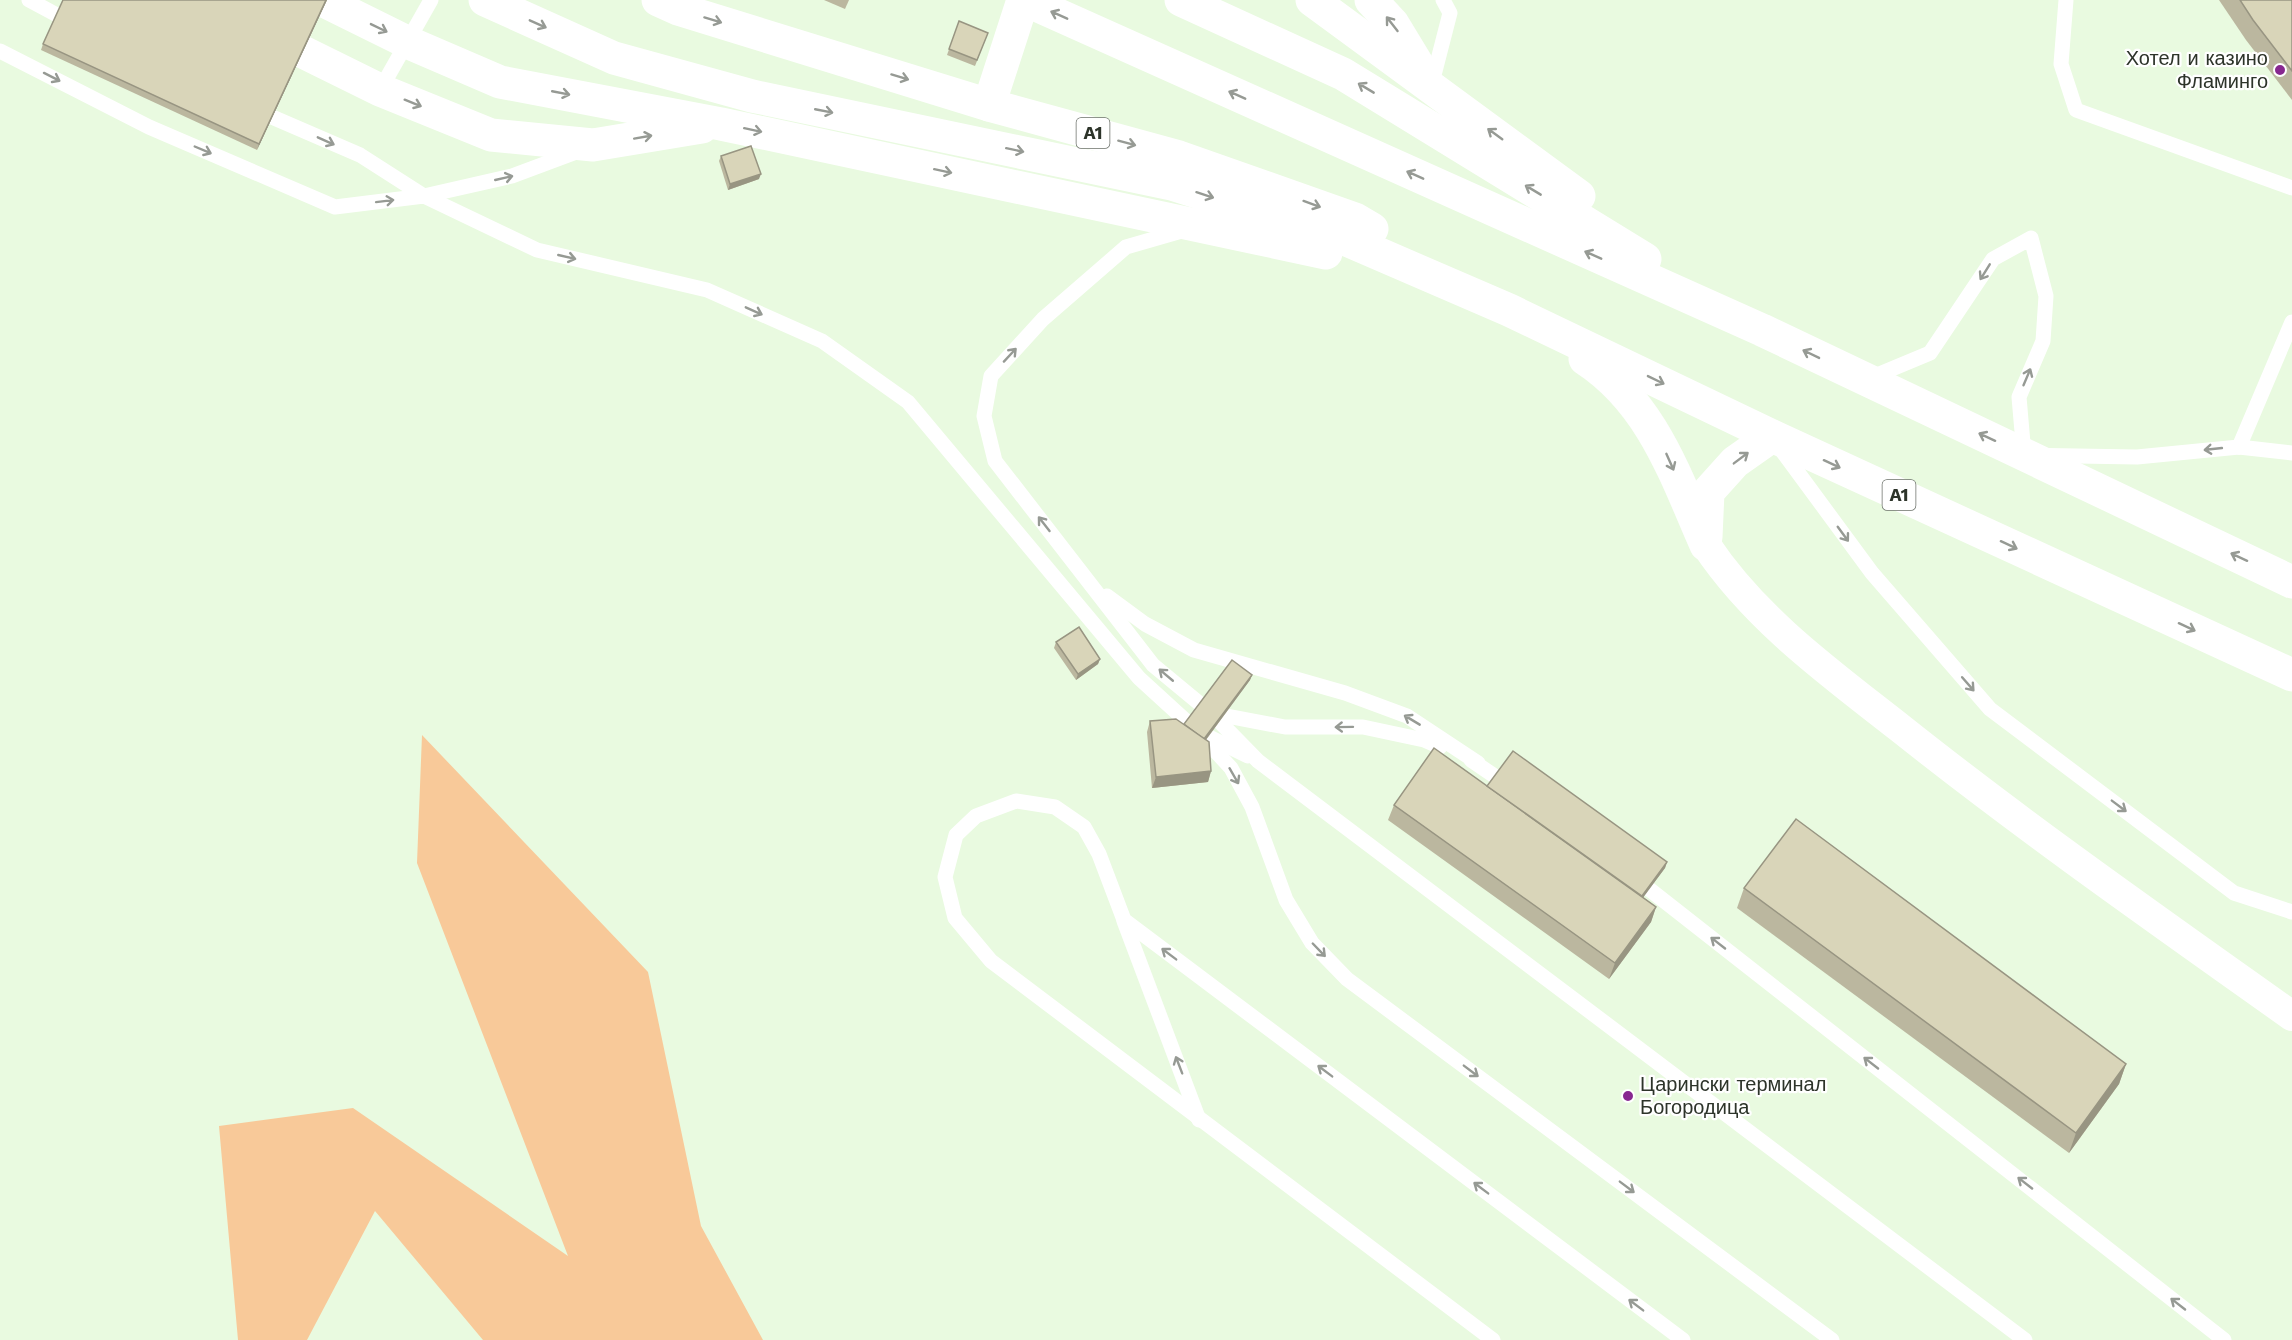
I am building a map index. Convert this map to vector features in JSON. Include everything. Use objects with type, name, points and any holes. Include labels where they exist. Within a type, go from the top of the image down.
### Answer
[{"type":"highway","points":[[485,0],[614,58],[752,96],[1172,184],[1347,240],[1509,309],[1608,375],[1658,437],[1706,545]]},
{"type":"highway","name":"A1","points":[[658,0],[678,9],[989,105],[1179,157],[1354,219],[1509,309],[1772,436],[2292,675]]},
{"type":"highway","points":[[989,105],[1024,0],[1762,330],[2292,582]]},
{"type":"highway","points":[[1181,0],[1343,74],[1762,330]]},
{"type":"highway","points":[[1312,0],[1762,330]]},
{"type":"highway","points":[[1371,0],[1393,24],[1431,87]]},
{"type":"highway","points":[[326,2],[407,42],[500,82],[722,124],[1339,256],[1509,309]]},
{"type":"highway","points":[[303,52],[380,90],[491,135],[593,146],[722,124]]},
{"type":"highway","points":[[1706,545],[1708,492],[1735,462],[1772,436]]},
{"type":"street","points":[[1706,545],[1729,580],[1760,612],[1819,664],[1989,798],[2292,1016]]},
{"type":"lane","points":[[29,0],[57,15]]},
{"type":"lane","points":[[380,90],[431,0]]},
{"type":"lane","points":[[1431,87],[1450,13],[1443,0]]},
{"type":"lane","points":[[2066,0],[2061,64],[2076,110],[2292,188]]},
{"type":"lane","points":[[0,51],[149,127],[335,207],[424,196],[512,176],[593,146]]},
{"type":"lane","points":[[272,117],[360,155],[424,196],[537,250],[707,290],[822,341],[908,402],[1139,678],[1197,731],[1231,768],[1252,807],[1286,900],[1312,943],[1347,979],[1832,1340]]},
{"type":"lane","points":[[1200,226],[1126,247],[1043,319],[990,376],[984,416],[995,461],[1153,665],[1211,713],[1258,762],[2025,1340]]},
{"type":"lane","points":[[1866,380],[1930,353],[1993,259],[2031,238],[2046,296],[2043,341],[2019,397],[2024,455],[2137,457],[2239,447],[2292,453]]},
{"type":"lane","points":[[2239,447],[2292,322]]},
{"type":"lane","points":[[1772,436],[1872,573],[1990,709],[2234,893],[2292,912]]},
{"type":"lane","points":[[1092,585],[1145,624],[1194,650],[1345,693],[1407,716],[1496,777]]},
{"type":"lane","points":[[1211,713],[1285,728],[1363,727],[1424,740],[1478,763]]},
{"type":"lane","points":[[1197,731],[1258,762]]},
{"type":"lane","points":[[1199,1120],[1099,854],[1084,827],[1055,807],[1016,801],[976,816],[956,835],[945,877],[955,918],[991,961],[1199,1120],[1494,1340]]},
{"type":"lane","points":[[1649,889],[2224,1340]]},
{"type":"lane","points":[[1124,920],[1683,1340]]},
{"type":"shaded area","points":[[422,735],[648,972],[701,1226],[763,1340],[483,1340],[375,1211],[307,1340],[238,1340],[219,1126],[353,1108],[568,1256],[417,863]]},
{"type":"building","points":[[63,0],[326,0],[259,144],[43,44]]},
{"type":"building","points":[[2240,0],[2292,0],[2292,71],[2253,20]]},
{"type":"building","points":[[959,21],[988,33],[977,60],[949,49]]},
{"type":"building","points":[[751,146],[761,174],[730,184],[721,156]]},
{"type":"building","points":[[1079,627],[1100,659],[1078,674],[1056,642]]},
{"type":"building","points":[[1232,660],[1252,675],[1204,739],[1184,724]]},
{"type":"building","points":[[1176,719],[1209,742],[1211,771],[1156,777],[1150,721]]},
{"type":"building","points":[[1434,748],[1656,907],[1615,963],[1394,805]]},
{"type":"building","points":[[1513,751],[1667,862],[1642,896],[1487,786]]},
{"type":"building","points":[[1796,819],[2126,1064],[2076,1133],[1744,888]]},
{"type":"place","name":"Хотел и казино Фламинго","points":[[2280,70]]},
{"type":"place","name":"Царински терминал Богородица","points":[[1628,1096]]}]
